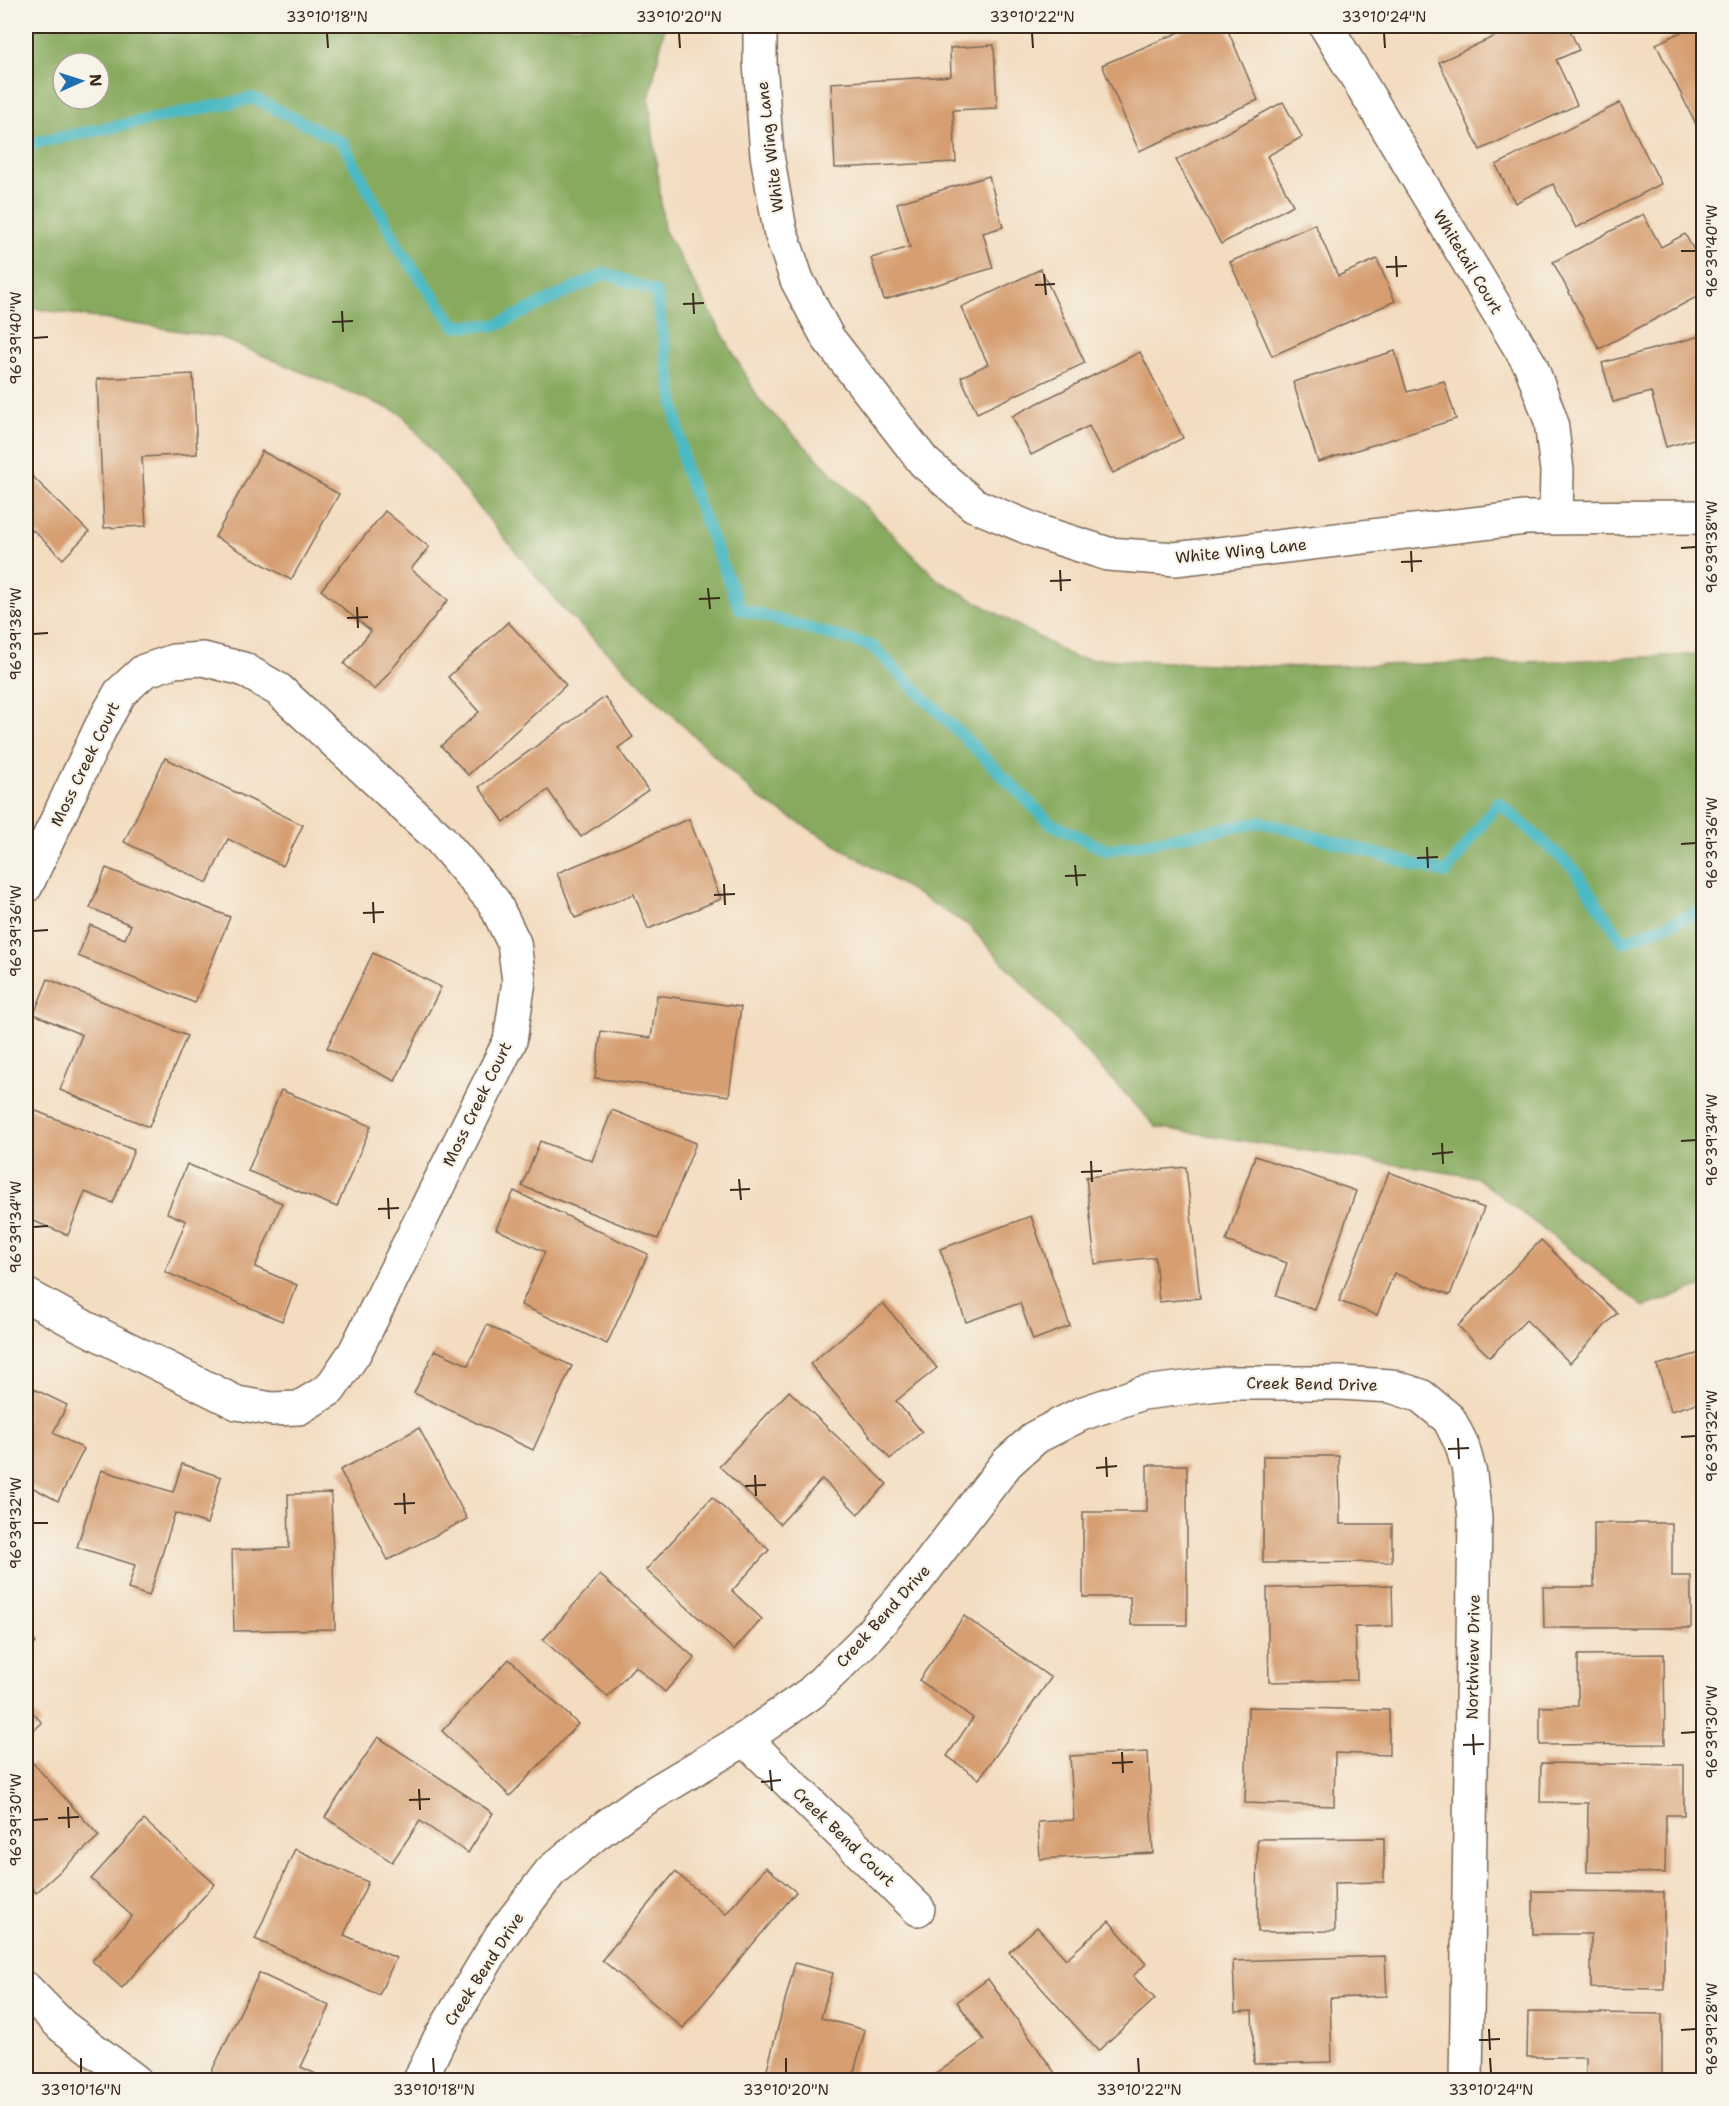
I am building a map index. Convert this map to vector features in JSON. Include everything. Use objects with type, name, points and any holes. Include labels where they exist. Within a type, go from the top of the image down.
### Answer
[{"type":"street","name":"White Wing Lane","points":[[760,26],[760,63],[768,155],[780,230],[797,280],[828,338],[924,462],[974,505],[1039,532],[1108,554],[1175,559],[1526,518],[1556,516],[1704,517]]},
{"type":"street","name":"Whitetail Court","points":[[1326,26],[1532,366],[1551,421],[1557,471],[1556,516]]},
{"type":"street","name":"Moss Creek Court","points":[[26,886],[101,727],[120,693],[144,671],[174,661],[203,659],[243,669],[279,690],[441,839],[494,902],[514,943],[519,981],[510,1041],[355,1352],[330,1389],[299,1408],[272,1409],[237,1403],[84,1328],[26,1295]]},
{"type":"street","name":"Creek Bend Drive","points":[[420,2080],[439,2040],[501,1936],[551,1871],[593,1836],[641,1801],[745,1739],[811,1693],[863,1642],[917,1580],[1007,1462],[1036,1437],[1082,1414],[1143,1393],[1226,1383],[1341,1383],[1391,1386],[1421,1396]]},
{"type":"street","name":"Northview Drive","points":[[1421,1396],[1449,1419],[1462,1445],[1470,1474],[1475,1518],[1466,2080]]},
{"type":"street","name":"Creek Bend Court","points":[[745,1739],[918,1909]]},
{"type":"street","points":[[26,1989],[62,2026],[134,2080]]},
{"type":"green space","points":[[26,26],[665,26],[649,99],[664,229],[760,401],[938,580],[1075,658],[1280,667],[1567,661],[1703,654],[1703,1286],[1644,1307],[1476,1177],[1156,1127],[968,925],[757,797],[564,610],[402,414],[219,337],[26,307]]},
{"type":"building","points":[[1194,26],[1226,26],[1258,100],[1139,151],[1102,65]]},
{"type":"building","points":[[1517,26],[1568,26],[1579,50],[1556,60],[1577,105],[1480,150],[1439,62]]},
{"type":"building","points":[[1693,26],[1704,26],[1704,120],[1696,124],[1656,44]]},
{"type":"building","points":[[994,45],[997,108],[953,110],[956,162],[835,168],[831,83],[951,76],[950,48]]},
{"type":"building","points":[[1283,102],[1302,137],[1267,156],[1293,205],[1221,244],[1176,160]]},
{"type":"building","points":[[1620,103],[1661,184],[1576,228],[1553,184],[1515,203],[1496,165]]},
{"type":"building","points":[[989,176],[1003,227],[983,233],[993,268],[884,300],[871,258],[910,247],[897,203]]},
{"type":"building","points":[[1643,214],[1661,247],[1685,234],[1704,269],[1704,293],[1599,349],[1553,262]]},
{"type":"building","points":[[1315,224],[1338,276],[1377,259],[1395,301],[1272,356],[1230,262]]},
{"type":"building","points":[[1041,269],[1085,363],[977,413],[961,377],[988,364],[961,307]]},
{"type":"building","points":[[1704,335],[1704,436],[1666,447],[1651,392],[1613,402],[1602,363]]},
{"type":"building","points":[[1395,351],[1407,392],[1444,381],[1456,419],[1318,462],[1293,382]]},
{"type":"building","points":[[1140,352],[1183,438],[1113,473],[1089,426],[1031,455],[1012,416]]},
{"type":"building","points":[[193,374],[197,454],[142,457],[146,526],[104,528],[97,379]]},
{"type":"building","points":[[262,451],[339,494],[291,580],[215,537]]},
{"type":"building","points":[[26,470],[89,532],[63,559],[33,530],[26,538]]},
{"type":"building","points":[[385,511],[429,547],[411,569],[448,600],[375,690],[344,664],[371,631],[321,590]]},
{"type":"building","points":[[26,621],[35,625],[26,647]]},
{"type":"building","points":[[508,622],[566,685],[468,775],[441,746],[479,712],[448,677]]},
{"type":"building","points":[[605,697],[633,737],[618,748],[648,790],[581,837],[548,790],[504,822],[479,787]]},
{"type":"building","points":[[165,758],[303,825],[283,866],[228,839],[207,883],[124,842]]},
{"type":"building","points":[[689,819],[721,899],[648,929],[634,894],[575,918],[557,873]]},
{"type":"building","points":[[106,868],[230,917],[195,1003],[78,956],[90,925],[125,939],[131,925],[90,908]]},
{"type":"building","points":[[373,953],[441,987],[395,1081],[327,1048]]},
{"type":"building","points":[[48,979],[187,1036],[149,1127],[60,1090],[82,1035],[34,1014]]},
{"type":"building","points":[[657,995],[741,1007],[729,1096],[595,1078],[601,1031],[651,1038]]},
{"type":"building","points":[[281,1090],[371,1126],[337,1207],[248,1171]]},
{"type":"building","points":[[26,1107],[134,1150],[113,1203],[85,1192],[68,1235],[26,1218]]},
{"type":"building","points":[[612,1110],[696,1143],[658,1239],[522,1186],[540,1141],[592,1161]]},
{"type":"building","points":[[1255,1156],[1356,1191],[1315,1310],[1276,1296],[1287,1263],[1226,1241]]},
{"type":"building","points":[[187,1164],[282,1203],[255,1267],[297,1285],[282,1321],[165,1272],[186,1221],[167,1213]]},
{"type":"building","points":[[1186,1167],[1200,1298],[1159,1302],[1155,1257],[1095,1264],[1086,1177]]},
{"type":"building","points":[[1389,1172],[1484,1208],[1450,1295],[1394,1273],[1377,1315],[1339,1301]]},
{"type":"building","points":[[514,1191],[648,1254],[607,1344],[521,1305],[545,1252],[496,1229]]},
{"type":"building","points":[[1031,1216],[1070,1326],[1033,1340],[1020,1303],[966,1322],[940,1249]]},
{"type":"building","points":[[1541,1240],[1617,1313],[1570,1363],[1526,1320],[1490,1357],[1458,1326]]},
{"type":"building","points":[[883,1303],[937,1368],[896,1401],[922,1432],[890,1459],[810,1364]]},
{"type":"building","points":[[487,1325],[572,1366],[533,1450],[414,1393],[435,1350],[468,1365]]},
{"type":"building","points":[[1704,1352],[1704,1401],[1671,1411],[1657,1365]]},
{"type":"building","points":[[26,1385],[67,1405],[53,1433],[84,1449],[58,1501],[26,1484]]},
{"type":"building","points":[[789,1391],[887,1484],[858,1514],[822,1479],[780,1524],[719,1466]]},
{"type":"building","points":[[419,1428],[467,1519],[388,1560],[340,1470]]},
{"type":"building","points":[[1263,1456],[1339,1456],[1340,1524],[1392,1524],[1392,1562],[1263,1563]]},
{"type":"building","points":[[182,1464],[221,1477],[207,1524],[175,1513],[149,1596],[128,1589],[135,1565],[77,1547],[101,1470],[173,1492]]},
{"type":"building","points":[[1147,1465],[1187,1465],[1187,1625],[1131,1625],[1130,1597],[1083,1597],[1083,1512],[1147,1512]]},
{"type":"building","points":[[331,1493],[335,1629],[234,1631],[232,1550],[289,1548],[288,1494]]},
{"type":"building","points":[[712,1497],[769,1550],[732,1591],[762,1619],[734,1650],[646,1570]]},
{"type":"building","points":[[1594,1523],[1672,1523],[1672,1576],[1691,1576],[1691,1628],[1544,1628],[1543,1587],[1594,1587]]},
{"type":"building","points":[[600,1575],[695,1658],[665,1692],[635,1666],[608,1697],[543,1640]]},
{"type":"building","points":[[1392,1585],[1393,1626],[1355,1627],[1357,1680],[1269,1682],[1267,1588]]},
{"type":"building","points":[[964,1616],[1051,1678],[979,1779],[947,1756],[973,1718],[919,1680]]},
{"type":"building","points":[[26,1630],[36,1643],[26,1652]]},
{"type":"building","points":[[1664,1654],[1665,1744],[1540,1745],[1540,1707],[1578,1706],[1578,1655]]},
{"type":"building","points":[[509,1659],[578,1724],[510,1796],[442,1731]]},
{"type":"building","points":[[26,1705],[42,1723],[26,1737]]},
{"type":"building","points":[[1248,1707],[1389,1710],[1389,1755],[1335,1753],[1334,1806],[1245,1803]]},
{"type":"building","points":[[378,1737],[493,1813],[468,1853],[420,1821],[392,1862],[325,1817]]},
{"type":"building","points":[[1148,1752],[1153,1853],[1040,1859],[1038,1822],[1074,1820],[1070,1756]]},
{"type":"building","points":[[33,1763],[99,1836],[36,1893],[26,1881],[26,1770]]},
{"type":"building","points":[[1541,1763],[1684,1765],[1684,1815],[1666,1815],[1665,1873],[1587,1872],[1588,1803],[1540,1802]]},
{"type":"building","points":[[144,1820],[215,1884],[122,1988],[92,1961],[132,1916],[91,1879]]},
{"type":"building","points":[[1384,1838],[1384,1882],[1334,1883],[1335,1931],[1258,1932],[1257,1839]]},
{"type":"building","points":[[295,1849],[368,1882],[344,1935],[396,1958],[379,1995],[255,1939]]},
{"type":"building","points":[[766,1867],[796,1892],[683,2028],[602,1960],[675,1872],[726,1914]]},
{"type":"building","points":[[1533,1891],[1664,1892],[1664,1989],[1591,1988],[1591,1934],[1533,1934]]},
{"type":"building","points":[[1109,1921],[1146,1964],[1133,1976],[1155,1999],[1098,2051],[1009,1952],[1037,1927],[1066,1959]]},
{"type":"building","points":[[1385,1956],[1387,1996],[1330,1998],[1332,2062],[1254,2064],[1252,2011],[1235,2012],[1233,1961]]},
{"type":"building","points":[[795,1963],[833,1973],[821,2018],[865,2030],[852,2080],[764,2080]]},
{"type":"building","points":[[259,1973],[330,2006],[301,2067],[328,2080],[223,2080],[210,2075]]},
{"type":"building","points":[[988,1979],[1060,2080],[927,2080],[984,2040],[957,2002]]},
{"type":"building","points":[[1528,2012],[1662,2014],[1662,2080],[1586,2080],[1586,2057],[1527,2057]]},
{"type":"waterway","points":[[26,147],[39,142],[254,98],[343,143],[401,251],[455,326],[497,325],[606,273],[656,292],[685,470],[740,609],[872,646],[1050,823],[1106,850],[1262,822],[1446,873],[1498,802],[1574,869],[1623,942],[1704,910]]}]
